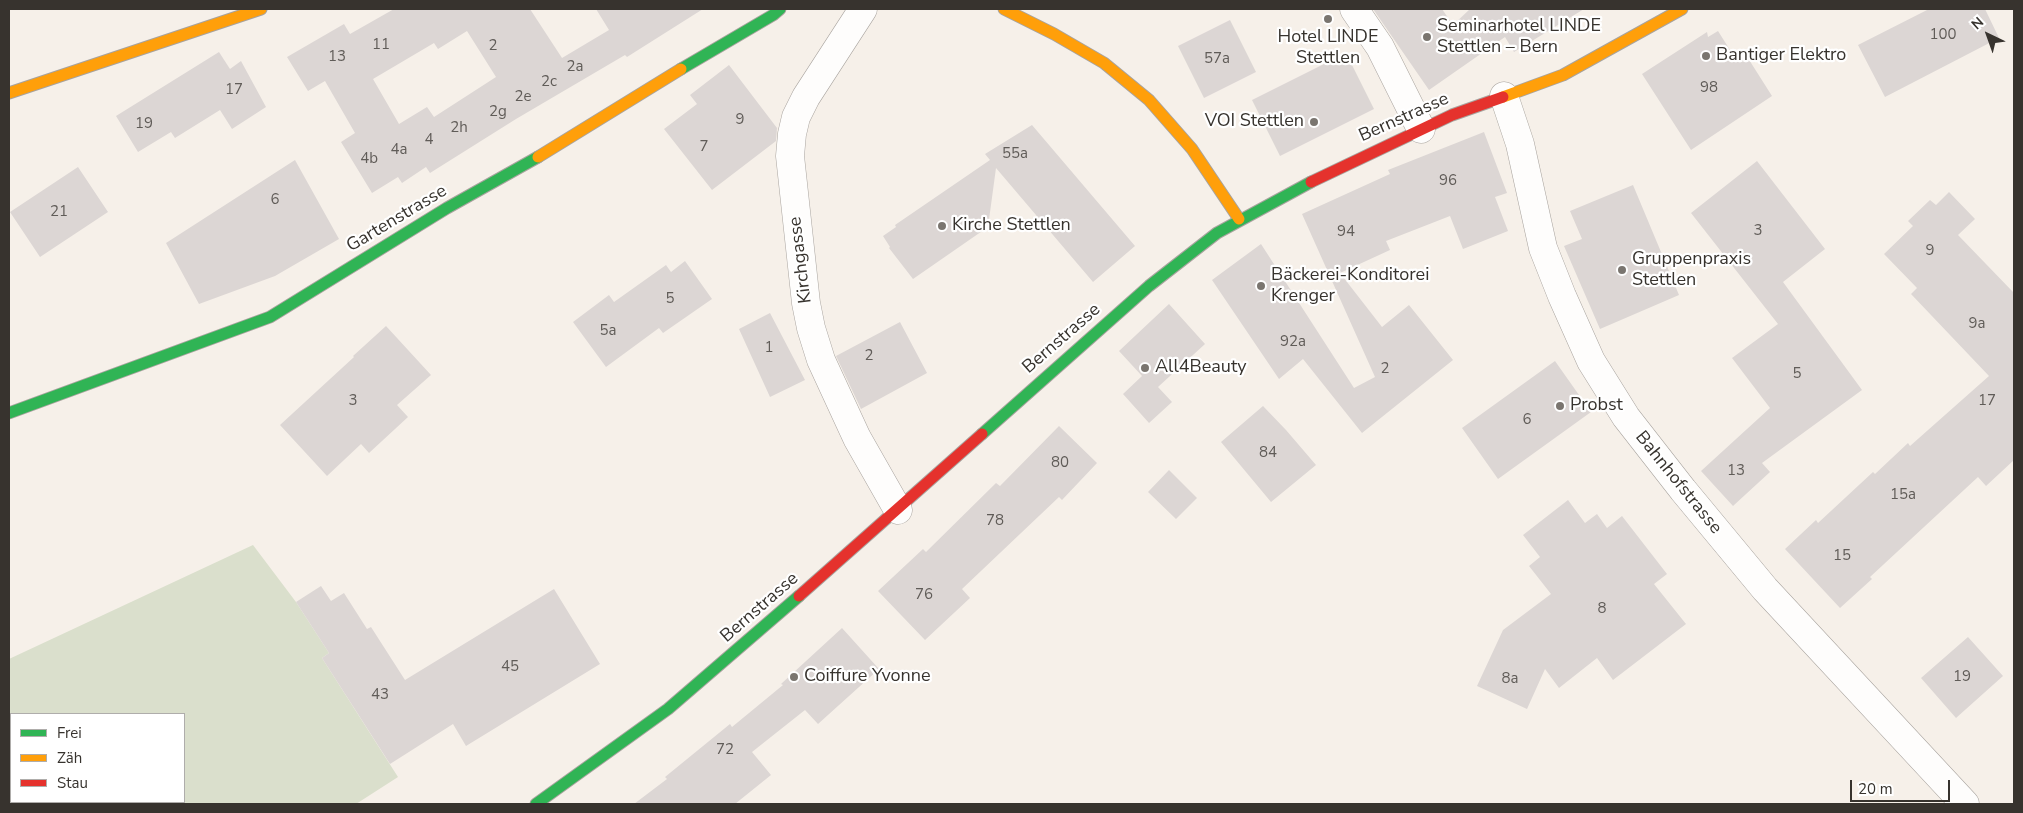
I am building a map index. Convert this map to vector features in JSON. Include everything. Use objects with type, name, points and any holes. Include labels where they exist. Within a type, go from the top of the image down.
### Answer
[{"type":"street","points":[[9,93],[261,9]]},
{"type":"street","name":"Gartenstrasse","points":[[9,413],[270,317],[447,208],[515,171],[630,98],[773,15],[780,9]]},
{"type":"street","name":"Kirchgasse","points":[[863,9],[806,97],[796,117],[790,156],[806,303],[811,328],[821,360],[857,438],[898,510]]},
{"type":"street","points":[[1004,9],[1062,38],[1104,64],[1149,100],[1192,149],[1239,219]]},
{"type":"street","points":[[1354,9],[1380,47],[1421,129]]},
{"type":"street","name":"Bernstrasse","points":[[536,804],[668,709],[898,510],[1148,286],[1199,246],[1239,219],[1291,191],[1452,115],[1563,75],[1682,9]]},
{"type":"street","name":"Bahnhofstrasse","points":[[1504,96],[1520,144],[1543,248],[1549,264],[1591,361],[1626,417],[1764,589],[1965,804]]},
{"type":"green space","points":[[253,545],[296,602],[329,653],[322,658],[398,777],[356,804],[9,804],[9,659]]},
{"type":"building","points":[[394,9],[530,9],[562,58],[609,30],[596,9],[703,9],[627,57],[625,55],[516,119],[430,173],[426,167],[402,183],[398,177],[372,193],[341,142],[355,133],[325,81],[308,91],[287,57],[344,24],[350,34]],"holes":[[[467,31],[496,77],[434,117],[427,107],[399,124],[373,79],[434,43],[438,49]]]},
{"type":"building","points":[[1373,9],[1442,9],[1453,25],[1470,9],[1584,9],[1514,52],[1505,37],[1429,90]]},
{"type":"building","points":[[1929,9],[1985,9],[1999,38],[1885,97],[1858,45]]},
{"type":"building","points":[[1230,20],[1256,72],[1204,98],[1178,46]]},
{"type":"building","points":[[1718,31],[1737,61],[1746,55],[1772,96],[1691,150],[1642,74],[1707,32],[1708,37]]},
{"type":"building","points":[[219,52],[230,69],[241,61],[266,107],[232,129],[220,110],[175,138],[171,132],[138,152],[116,116]]},
{"type":"building","points":[[1346,53],[1374,109],[1280,156],[1252,100]]},
{"type":"building","points":[[729,65],[777,128],[776,141],[712,190],[664,129],[697,104],[690,95]]},
{"type":"building","points":[[1032,125],[1135,246],[1093,282],[996,168],[988,227],[913,279],[889,248],[883,236],[896,227],[895,225],[990,160],[985,154]]},
{"type":"building","points":[[1484,132],[1507,193],[1495,197],[1508,231],[1463,249],[1450,216],[1386,241],[1390,250],[1340,273],[1382,327],[1409,305],[1453,360],[1362,433],[1303,359],[1279,379],[1212,280],[1261,244],[1354,388],[1375,377],[1302,214],[1390,174],[1388,170]]},
{"type":"building","points":[[295,160],[339,239],[275,276],[199,304],[166,243]]},
{"type":"building","points":[[1757,161],[1825,249],[1783,282],[1862,390],[1762,463],[1770,472],[1733,506],[1701,471],[1770,408],[1732,358],[1778,324],[1691,213]]},
{"type":"building","points":[[78,167],[108,212],[40,257],[10,212]]},
{"type":"building","name":"Gruppenpraxis Stettlen","points":[[1633,185],[1679,295],[1600,329],[1564,246],[1582,239],[1570,211]]},
{"type":"building","points":[[1949,192],[1975,219],[1958,235],[2014,293],[2014,460],[1986,486],[1978,477],[1870,577],[1872,579],[1840,608],[1785,549],[1816,520],[1818,523],[1873,472],[1875,474],[1908,443],[1910,446],[1989,376],[1911,294],[1917,288],[1884,254],[1913,226],[1908,221],[1930,200],[1936,205]]},
{"type":"building","points":[[685,261],[712,299],[663,333],[659,328],[606,367],[573,322],[609,295],[614,302],[666,265],[671,272]]},
{"type":"building","points":[[1169,304],[1205,344],[1158,387],[1172,402],[1149,423],[1123,394],[1142,376],[1119,351]]},
{"type":"building","points":[[770,313],[805,380],[770,397],[739,329]]},
{"type":"building","points":[[900,322],[927,373],[861,409],[836,356]]},
{"type":"building","points":[[386,326],[431,375],[397,405],[408,417],[369,453],[361,444],[327,476],[280,425]]},
{"type":"building","points":[[1555,361],[1591,412],[1498,479],[1462,428]]},
{"type":"building","points":[[1263,406],[1316,465],[1271,502],[1221,442]]},
{"type":"building","points":[[1059,426],[1097,463],[1062,500],[1059,497],[962,589],[970,598],[925,640],[878,591],[923,549],[926,552],[996,483],[1000,486]]},
{"type":"building","points":[[1169,470],[1197,498],[1176,519],[1148,492]]},
{"type":"building","points":[[1568,500],[1585,523],[1597,514],[1607,528],[1622,516],[1667,574],[1654,584],[1686,624],[1613,680],[1597,658],[1559,688],[1545,669],[1527,709],[1477,686],[1503,630],[1551,594],[1529,566],[1540,557],[1523,535]]},
{"type":"building","points":[[321,586],[331,601],[344,593],[367,629],[371,627],[405,680],[554,589],[600,664],[466,746],[453,724],[390,764],[322,658],[329,653],[296,602]]},
{"type":"building","points":[[842,628],[879,669],[818,724],[805,710],[752,752],[771,775],[735,804],[634,804],[667,779],[665,777],[730,724],[732,727],[783,685],[781,684]]},
{"type":"building","points":[[1968,637],[2003,676],[1956,718],[1921,678]]},
{"type":"traffic: fast","points":[[681,69],[773,15],[780,9]]},
{"type":"traffic: fast","points":[[9,413],[270,317],[447,208],[538,157]]},
{"type":"traffic: fast","points":[[982,434],[1149,286],[1217,233],[1311,182]]},
{"type":"traffic: fast","points":[[536,804],[668,709],[799,596]]},
{"type":"traffic: slow","points":[[9,93],[261,9]]},
{"type":"traffic: slow","points":[[1004,9],[1054,34],[1104,63],[1149,100],[1192,149],[1239,219]]},
{"type":"traffic: slow","points":[[1503,97],[1563,75],[1682,9]]},
{"type":"traffic: slow","points":[[538,157],[681,69]]},
{"type":"traffic: jam","points":[[1311,182],[1452,115],[1503,97]]},
{"type":"traffic: jam","points":[[799,596],[982,434]]},
{"type":"place","name":"Hotel LINDE Stettlen","points":[[1328,19]]},
{"type":"place","name":"Seminarhotel LINDE Stettlen – Bern","points":[[1427,37]]},
{"type":"place","name":"Bantiger Elektro","points":[[1706,56]]},
{"type":"place","name":"VOI Stettlen","points":[[1314,122]]},
{"type":"place","name":"Kirche Stettlen","points":[[942,226]]},
{"type":"place","name":"Gruppenpraxis Stettlen","points":[[1622,270]]},
{"type":"place","name":"Bäckerei-Konditorei Krenger","points":[[1261,286]]},
{"type":"place","name":"All4Beauty","points":[[1145,368]]},
{"type":"place","name":"Probst","points":[[1560,406]]},
{"type":"place","name":"Coiffure Yvonne","points":[[794,677]]}]
